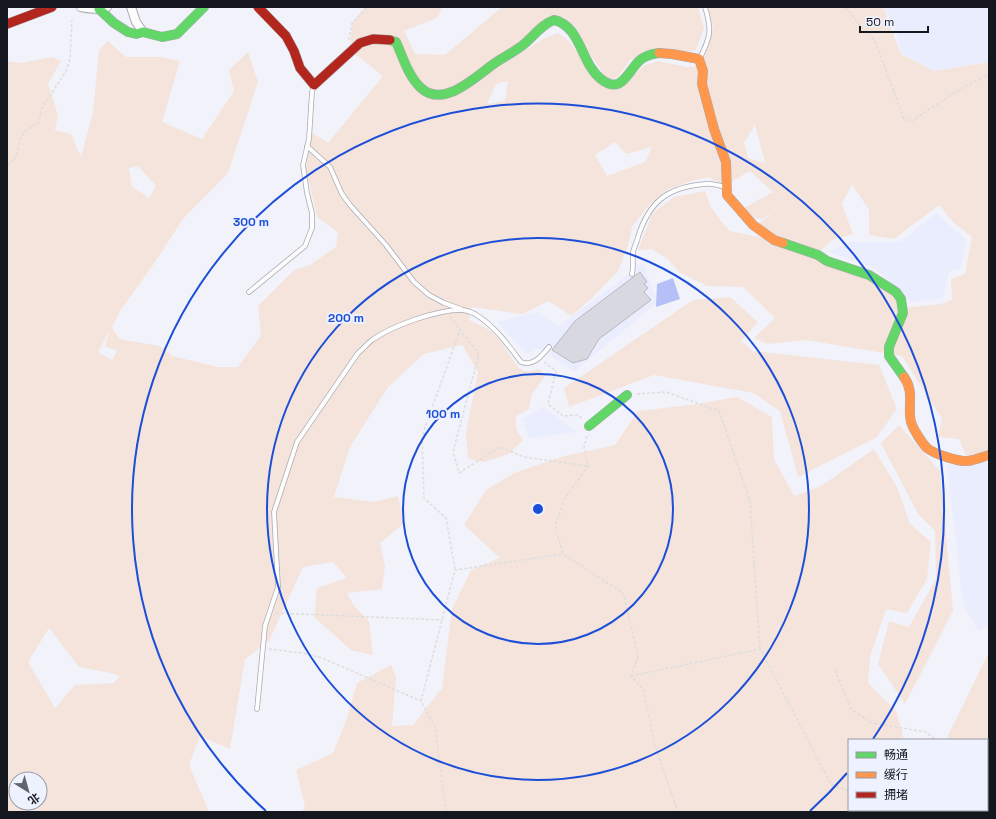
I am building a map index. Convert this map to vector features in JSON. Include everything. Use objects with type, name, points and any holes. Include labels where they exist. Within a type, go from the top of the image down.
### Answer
[{"type":"main road","points":[[7,24],[52,7]]},
{"type":"main road","points":[[103,8],[114,23],[122,29],[136,34],[143,32],[162,37],[177,34],[204,7]]},
{"type":"main road","points":[[258,7],[286,36],[294,51],[300,68],[314,85],[360,44],[373,39],[386,39],[396,42],[414,79],[422,89],[428,93],[438,96],[456,91],[465,86],[481,72],[522,46],[548,22],[555,20],[561,21],[570,30],[597,76],[603,82],[608,84],[615,85],[622,83],[644,57],[654,54],[666,54],[699,59],[703,71],[702,84],[714,130],[726,162],[728,195],[734,204],[753,225],[768,237],[778,242],[818,255],[827,261],[868,275],[896,292],[902,299],[903,313],[889,347],[889,356],[906,380],[910,392],[911,422],[921,440],[928,449],[938,454],[961,461],[968,461],[989,455]]},
{"type":"main road","points":[[589,426],[627,395]]},
{"type":"street","points":[[81,7],[88,9],[103,8]]},
{"type":"street","points":[[131,7],[136,22],[143,32]]},
{"type":"lane","points":[[699,59],[710,33],[710,22],[705,7]]},
{"type":"lane","points":[[249,292],[305,246],[312,228],[312,213],[307,193],[303,165],[309,139],[312,92],[314,85]]},
{"type":"lane","points":[[307,146],[330,167],[342,194],[350,205],[386,245],[414,282],[429,295],[444,303],[475,314],[490,325],[503,338],[521,362],[528,364],[539,358],[549,347]]},
{"type":"lane","points":[[632,274],[634,267],[633,253],[641,229],[653,205],[663,196],[692,186],[706,183],[727,187]]},
{"type":"lane","points":[[256,709],[265,626],[278,587],[274,512],[297,442],[358,353],[371,341],[414,320],[445,311],[462,310]]},
{"type":"path","points":[[346,55],[352,23],[367,7]]},
{"type":"path","points":[[846,7],[860,26],[875,41],[904,119],[912,121],[955,92],[989,74]]},
{"type":"path","points":[[7,166],[15,159],[20,140],[25,131],[39,122],[42,108],[66,71],[70,59],[72,20]]},
{"type":"path","points":[[445,311],[479,354],[453,452],[459,473],[500,447],[524,457],[588,466]]},
{"type":"path","points":[[421,700],[455,570],[446,518],[424,498],[422,436],[460,330]]},
{"type":"path","points":[[539,358],[556,371],[548,404],[563,416],[578,415],[589,426],[584,447],[588,466],[565,498],[554,526],[563,554],[623,593],[638,656],[631,676]]},
{"type":"path","points":[[627,395],[666,392],[719,411],[750,501],[760,649],[831,784],[848,791]]},
{"type":"path","points":[[455,570],[563,554]]},
{"type":"path","points":[[269,613],[442,620]]},
{"type":"path","points":[[263,648],[302,653],[322,658],[421,700],[436,727],[446,812]]},
{"type":"path","points":[[631,676],[760,649]]},
{"type":"path","points":[[835,670],[851,709],[872,723],[926,732],[935,739]]},
{"type":"path","points":[[631,676],[643,689],[656,749],[678,812]]},
{"type":"shaded area","points":[[365,7],[442,7],[437,18],[404,31],[415,54],[445,55],[502,7],[698,7],[704,29],[695,51],[644,54],[630,60],[618,77],[608,80],[564,17],[497,68],[545,38],[558,33],[569,41],[604,88],[629,80],[643,66],[658,61],[687,67],[699,66],[707,52],[713,27],[708,7],[883,7],[901,54],[934,71],[989,62],[989,453],[968,460],[959,439],[938,437],[942,419],[902,356],[806,340],[768,344],[754,338],[775,318],[743,287],[707,286],[679,272],[668,259],[651,249],[638,250],[652,214],[674,197],[705,191],[711,207],[730,231],[768,239],[871,280],[900,299],[903,308],[942,304],[952,300],[951,279],[965,274],[972,237],[952,221],[939,205],[894,239],[869,235],[869,210],[852,184],[842,204],[853,234],[832,240],[817,254],[780,240],[756,225],[773,213],[761,219],[749,218],[744,208],[773,192],[750,171],[729,183],[722,184],[708,177],[669,189],[651,203],[632,227],[628,246],[618,271],[591,299],[571,316],[549,301],[522,314],[472,307],[469,320],[494,334],[518,367],[526,371],[539,369],[546,375],[532,394],[529,409],[516,416],[516,429],[523,440],[509,454],[484,462],[468,459],[466,433],[478,372],[462,345],[424,354],[388,387],[350,447],[334,497],[374,502],[398,496],[404,523],[380,543],[385,566],[382,589],[347,593],[354,606],[369,621],[373,655],[351,650],[314,617],[317,588],[347,578],[333,562],[303,567],[269,641],[245,659],[230,749],[200,736],[189,765],[209,812],[7,812],[7,61],[21,63],[52,57],[61,61],[48,84],[58,115],[55,130],[71,134],[81,157],[93,112],[99,50],[108,41],[126,57],[160,57],[180,61],[162,122],[202,139],[234,91],[229,70],[248,52],[258,82],[228,173],[183,219],[153,265],[120,311],[112,327],[119,339],[160,346],[172,356],[218,367],[238,367],[261,335],[258,306],[294,270],[310,265],[336,247],[338,232],[317,217],[306,168],[311,132],[328,143],[383,76],[350,50],[352,23]],"holes":[[[508,81],[505,101],[487,104],[496,84]],[[755,125],[765,163],[748,158],[744,143]],[[615,142],[626,154],[652,147],[645,162],[607,176],[595,155]],[[138,166],[156,186],[149,198],[132,187],[129,168]],[[110,330],[105,346],[117,351],[112,360],[98,352]],[[49,628],[79,667],[120,676],[113,683],[75,685],[55,708],[28,662]]]},
{"type":"shaded area","points":[[884,7],[989,7],[989,62],[934,71],[901,54],[896,34]]},
{"type":"shaded area","points":[[936,213],[967,241],[960,269],[949,271],[943,298],[911,302],[876,269],[829,252],[849,242],[901,242]]},
{"type":"shaded area","points":[[643,263],[658,302],[574,372],[538,348],[527,354],[497,322],[538,312],[559,326]]},
{"type":"shaded area","points":[[730,297],[758,322],[741,341],[753,351],[879,365],[897,409],[877,437],[798,477],[780,411],[753,393],[654,375],[569,407],[564,388],[693,300]]},
{"type":"shaded area","points":[[737,397],[772,417],[774,459],[794,496],[821,486],[874,449],[897,487],[910,524],[931,542],[927,579],[907,613],[886,609],[870,657],[868,683],[896,711],[904,739],[848,739],[848,811],[988,811],[988,739],[946,739],[989,652],[989,812],[302,812],[305,806],[296,770],[333,753],[346,721],[357,683],[391,665],[396,677],[392,726],[413,725],[442,688],[452,609],[471,570],[500,558],[464,525],[486,490],[514,473],[561,457],[615,445],[638,411],[690,405]]},
{"type":"shaded area","points":[[543,407],[578,432],[529,438],[522,419]]},
{"type":"shaded area","points":[[899,425],[940,471],[953,611],[905,704],[878,664],[889,621],[909,627],[936,579],[935,531],[918,514],[881,443]]},
{"type":"shaded area","points":[[989,458],[989,626],[979,631],[963,604],[947,465],[962,466]]},
{"type":"water","points":[[673,278],[680,299],[656,307],[657,284]]},
{"type":"building","points":[[640,272],[647,282],[644,284],[648,288],[644,292],[651,300],[599,339],[587,359],[573,363],[552,350],[575,321]]},
{"type":"traffic: fast","points":[[99,9],[114,23],[128,32],[136,34],[143,32],[162,37],[177,34],[204,7]]},
{"type":"traffic: fast","points":[[390,40],[396,42],[406,66],[416,83],[430,93],[440,95],[450,93],[460,88],[495,63],[520,48],[542,28],[554,20],[563,24],[570,30],[594,72],[601,79],[614,85],[619,84],[641,59],[659,53]]},
{"type":"traffic: fast","points":[[783,243],[818,255],[827,261],[869,275],[896,292],[901,299],[903,313],[889,347],[889,356],[904,377]]},
{"type":"traffic: fast","points":[[589,426],[627,395]]},
{"type":"traffic: slow","points":[[659,53],[699,59],[703,71],[702,84],[714,129],[726,162],[727,195],[753,225],[774,240],[783,243]]},
{"type":"traffic: slow","points":[[904,377],[910,394],[911,422],[918,436],[927,448],[941,455],[964,461],[989,455]]},
{"type":"traffic: jam","points":[[7,24],[52,7]]},
{"type":"traffic: jam","points":[[258,7],[286,36],[294,51],[300,68],[314,85],[360,43],[373,39],[390,40]]}]
